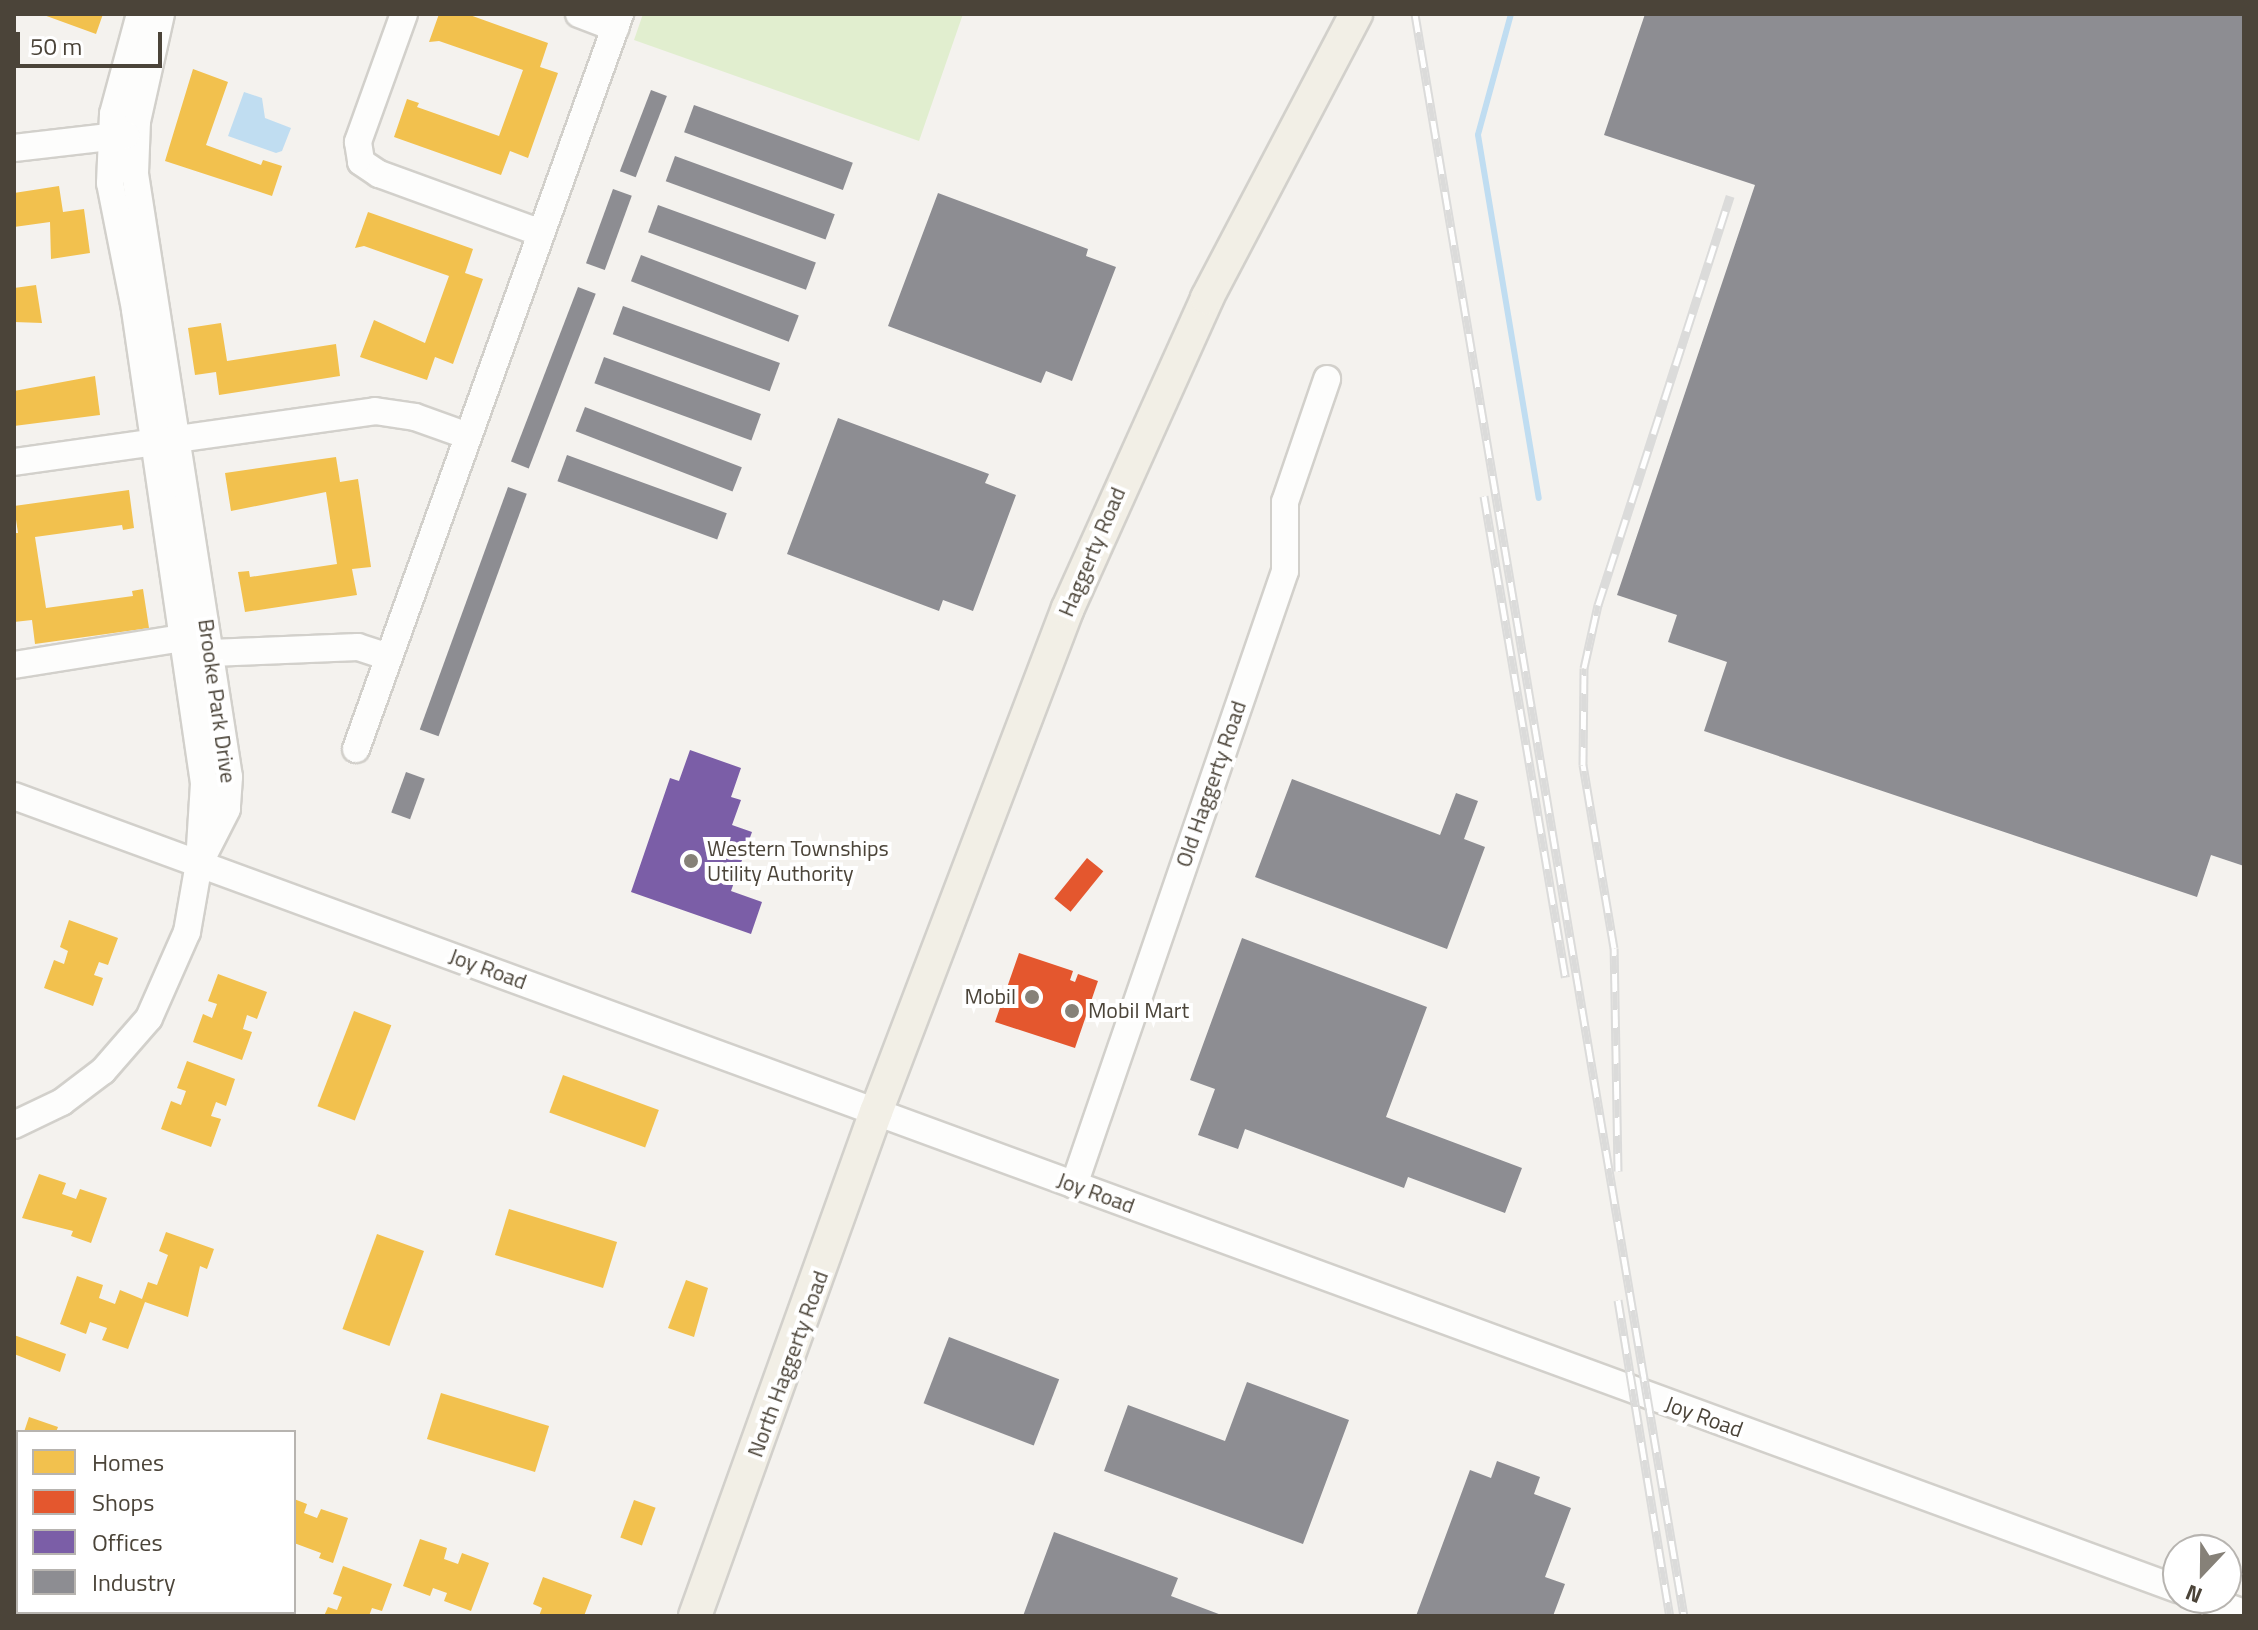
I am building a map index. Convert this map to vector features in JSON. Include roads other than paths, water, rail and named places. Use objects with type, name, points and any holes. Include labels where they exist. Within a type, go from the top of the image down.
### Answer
[{"type":"main road","name":"Haggerty Road","points":[[876,1112],[1119,486],[1239,233],[1356,14]]},
{"type":"main road","name":"North Haggerty Road","points":[[695,1616],[876,1112]]},
{"type":"street","name":"Brooke Park Drive","points":[[140,14],[121,69],[127,210],[168,442],[211,653],[229,801],[199,863]]},
{"type":"street","name":"Brooke Park Drive","points":[[124,135],[161,14]]},
{"type":"street","points":[[404,14],[358,142],[361,162],[379,174],[541,233]]},
{"type":"street","points":[[356,749],[618,21],[579,14]]},
{"type":"street","points":[[14,148],[124,135]]},
{"type":"street","name":"Old Haggerty Road","points":[[1074,1185],[1285,571],[1285,502],[1327,379]]},
{"type":"street","points":[[14,462],[375,411],[415,417],[468,436]]},
{"type":"street","name":"Brooke Park Drive","points":[[168,442],[183,638],[204,783],[199,863]]},
{"type":"street","points":[[14,665],[183,638],[211,653],[358,647],[388,657]]},
{"type":"street","name":"Joy Road","points":[[14,796],[2162,1583]]},
{"type":"street","points":[[14,1125],[62,1102],[103,1071],[149,1018],[187,932],[199,863]]},
{"type":"water","points":[[244,92],[262,98],[265,118],[291,128],[282,151],[276,153],[228,136]]},
{"type":"waterway","points":[[1511,14],[1478,135],[1539,498]]},
{"type":"railway","points":[[1415,14],[1684,1616]]},
{"type":"railway","points":[[1618,1171],[1614,948],[1583,765],[1584,668],[1598,605],[1730,196]]},
{"type":"railway","points":[[1484,496],[1565,977]]},
{"type":"railway","points":[[1618,1300],[1670,1616]]},
{"type":"place","name":"Western Townships Utility Authority","points":[[691,861]]},
{"type":"place","name":"Mobil","points":[[1032,997]]},
{"type":"place","name":"Mobil Mart","points":[[1072,1011]]}]
